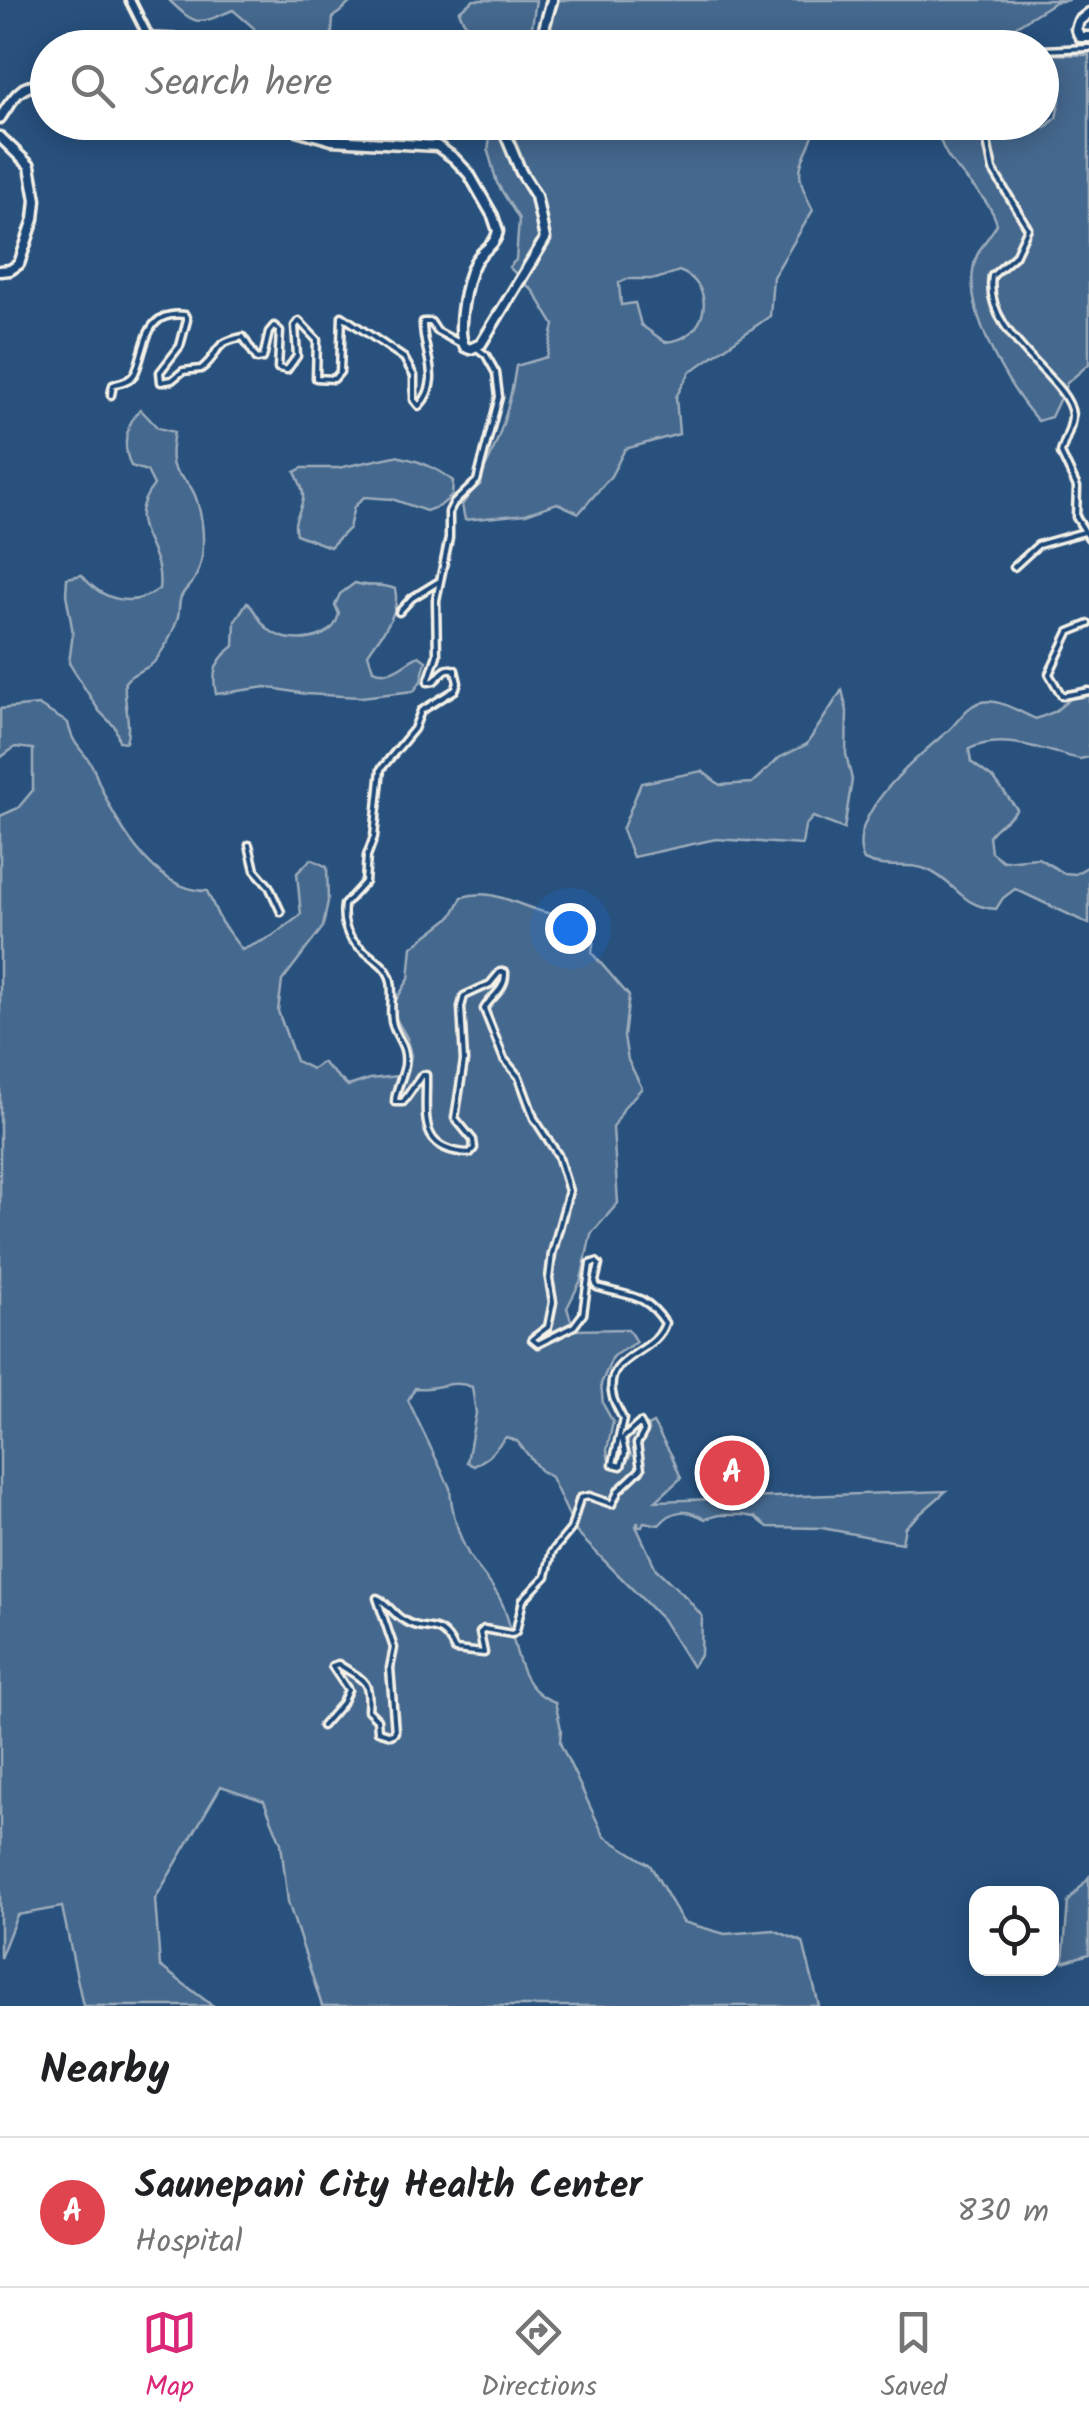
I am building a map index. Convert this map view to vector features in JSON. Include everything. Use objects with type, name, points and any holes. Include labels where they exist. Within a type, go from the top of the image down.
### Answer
[{"type":"main road","points":[[130,0],[145,30]]},
{"type":"main road","points":[[544,30],[552,0]]},
{"type":"main road","points":[[1089,13],[1078,21],[1076,28],[1080,36],[1089,36]]},
{"type":"main road","points":[[0,118],[25,86],[30,86]]},
{"type":"main road","points":[[0,138],[30,166],[36,200],[20,264],[0,271]]},
{"type":"main road","points":[[332,140],[430,144],[463,166],[494,216],[498,231],[495,242],[479,256],[471,272],[460,331],[468,349],[476,348],[546,238],[536,196],[508,140]]},
{"type":"street","points":[[1059,49],[1089,48]]},
{"type":"street","points":[[987,140],[993,170],[1028,228],[1016,256],[992,276],[993,298],[1010,334],[1072,411],[1061,453],[1077,487],[1076,517],[1089,538]]},
{"type":"street","points":[[111,395],[113,385],[134,373],[139,352],[153,326],[174,314],[187,320],[180,346],[160,372],[161,382],[172,380],[183,371],[201,369],[222,341],[243,337],[260,360],[266,354],[268,332],[274,326],[280,331],[278,368],[287,370],[297,356],[299,321],[316,340],[316,378],[334,379],[340,372],[342,316],[404,358],[414,376],[414,400],[419,406],[434,372],[423,322],[432,322],[437,331],[463,345]]},
{"type":"street","points":[[322,1726],[348,1690],[332,1666],[338,1664],[370,1688],[368,1710],[377,1719],[378,1731],[391,1735],[396,1732],[390,1668],[394,1648],[377,1598],[387,1602],[402,1619],[438,1627],[447,1633],[455,1650],[484,1653],[480,1634],[484,1629],[512,1634],[516,1630],[523,1600],[546,1576],[552,1552],[571,1529],[580,1498],[600,1498],[612,1504],[619,1490],[641,1469],[637,1444],[644,1431],[640,1423],[622,1438],[625,1453],[621,1466],[613,1464],[623,1420],[611,1387],[623,1360],[652,1345],[662,1336],[666,1323],[656,1308],[643,1299],[598,1287],[596,1262],[590,1264],[583,1314],[574,1326],[538,1344],[532,1340],[548,1326],[553,1302],[549,1279],[552,1254],[569,1191],[558,1155],[534,1118],[519,1077],[504,1060],[484,1009],[506,979],[505,972],[464,996],[461,1007],[464,1061],[455,1118],[473,1140],[470,1153],[440,1147],[427,1130],[426,1076],[422,1075],[403,1102],[395,1102],[405,1068],[405,1050],[392,1026],[391,980],[386,970],[350,937],[342,911],[364,882],[382,769],[414,729],[421,711],[455,690],[458,683],[451,668],[428,682],[438,656],[438,582],[448,538],[449,512],[452,504],[477,481],[496,414],[499,382],[486,355],[476,348]]},
{"type":"street","points":[[1014,567],[1038,545],[1084,532]]},
{"type":"street","points":[[399,612],[412,598],[438,582]]},
{"type":"street","points":[[1089,624],[1069,632],[1048,674],[1062,696],[1089,691]]},
{"type":"street","points":[[249,845],[255,870],[270,886],[281,912]]},
{"type":"shaded area","points":[[169,0],[353,0],[333,18],[332,30],[254,30],[233,10],[199,21]]},
{"type":"shaded area","points":[[474,0],[536,0],[531,30],[473,30],[459,11]]},
{"type":"shaded area","points":[[559,0],[1069,0],[1055,2],[1010,30],[549,30]]},
{"type":"shaded area","points":[[1059,54],[1089,55],[1089,364],[1067,383],[1051,417],[1038,421],[1013,388],[989,345],[974,299],[976,258],[997,224],[984,199],[946,154],[941,140],[1059,140]]},
{"type":"shaded area","points":[[490,140],[811,140],[800,173],[813,210],[773,277],[770,316],[690,372],[676,397],[679,434],[625,449],[611,476],[579,513],[557,503],[526,514],[465,520],[462,505],[498,439],[516,366],[547,357],[554,325],[534,292],[509,267],[516,260],[519,219],[497,183],[488,151]],"holes":[[[679,271],[699,288],[703,299],[699,322],[680,339],[665,342],[641,325],[635,303],[621,305],[619,283],[626,279],[656,279]]]},
{"type":"shaded area","points":[[140,409],[158,428],[174,432],[172,461],[197,501],[203,550],[199,570],[181,597],[178,617],[164,647],[151,665],[125,682],[126,742],[119,741],[115,727],[99,711],[69,663],[73,633],[66,594],[67,578],[82,575],[98,591],[118,599],[138,599],[159,589],[156,559],[141,513],[154,485],[147,471],[131,466],[126,451],[128,429]]},
{"type":"shaded area","points":[[395,456],[447,476],[453,481],[452,496],[426,511],[392,499],[364,497],[354,507],[349,528],[330,547],[296,534],[303,495],[295,472]]},
{"type":"shaded area","points":[[355,583],[395,589],[393,615],[368,654],[373,670],[380,672],[392,671],[419,656],[426,661],[414,691],[361,697],[266,687],[216,694],[216,667],[234,646],[235,621],[247,602],[272,632],[289,639],[308,639],[333,627],[339,614],[335,605],[340,594]]},
{"type":"shaded area","points":[[842,690],[847,711],[846,754],[852,780],[844,829],[813,817],[805,826],[802,845],[716,839],[633,857],[622,830],[641,783],[702,771],[720,785],[752,783],[779,758],[807,744]]},
{"type":"shaded area","points":[[1076,694],[1089,696],[1089,757],[1080,759],[996,742],[969,749],[971,762],[994,779],[1017,809],[989,836],[991,852],[1003,861],[1038,858],[1064,873],[1075,874],[1089,866],[1089,924],[1015,889],[996,909],[984,907],[928,870],[864,860],[860,843],[874,806],[904,771],[970,708],[993,702],[1036,719],[1054,712]]},
{"type":"shaded area","points":[[38,705],[68,723],[136,848],[169,879],[187,888],[207,891],[221,922],[242,950],[271,937],[301,915],[297,873],[311,859],[327,867],[328,901],[323,927],[282,981],[278,1011],[296,1061],[312,1069],[322,1062],[348,1086],[407,1075],[411,1056],[407,1038],[395,1017],[394,1003],[409,979],[412,947],[452,916],[462,897],[492,895],[547,913],[596,920],[592,953],[629,996],[624,1037],[628,1060],[642,1088],[625,1106],[613,1128],[618,1203],[591,1234],[581,1280],[567,1308],[574,1330],[628,1329],[636,1342],[613,1356],[601,1384],[603,1404],[613,1422],[607,1450],[610,1466],[621,1470],[631,1455],[626,1444],[631,1435],[653,1423],[681,1478],[656,1501],[946,1491],[905,1527],[902,1543],[822,1528],[768,1527],[755,1517],[742,1515],[705,1519],[681,1512],[670,1515],[659,1525],[644,1522],[638,1527],[638,1522],[636,1526],[656,1569],[702,1616],[701,1654],[692,1667],[662,1619],[577,1533],[551,1477],[540,1470],[517,1441],[506,1437],[474,1466],[467,1462],[476,1413],[472,1387],[457,1384],[415,1388],[408,1400],[450,1488],[464,1545],[506,1613],[523,1672],[541,1695],[555,1702],[560,1743],[604,1836],[650,1865],[683,1922],[725,1934],[774,1930],[803,1942],[819,2006],[322,2006],[288,1902],[281,1843],[264,1801],[221,1786],[155,1899],[160,1966],[213,2006],[83,2006],[62,1907],[17,1915],[0,1958],[0,816],[18,808],[33,790],[33,749],[15,747],[0,758],[0,709]]},
{"type":"shaded area","points":[[1089,1877],[1089,1954],[1063,1962],[1068,1902]]},
{"type":"place","name":"Saunepani City Health Center","points":[[732,1473]]}]
